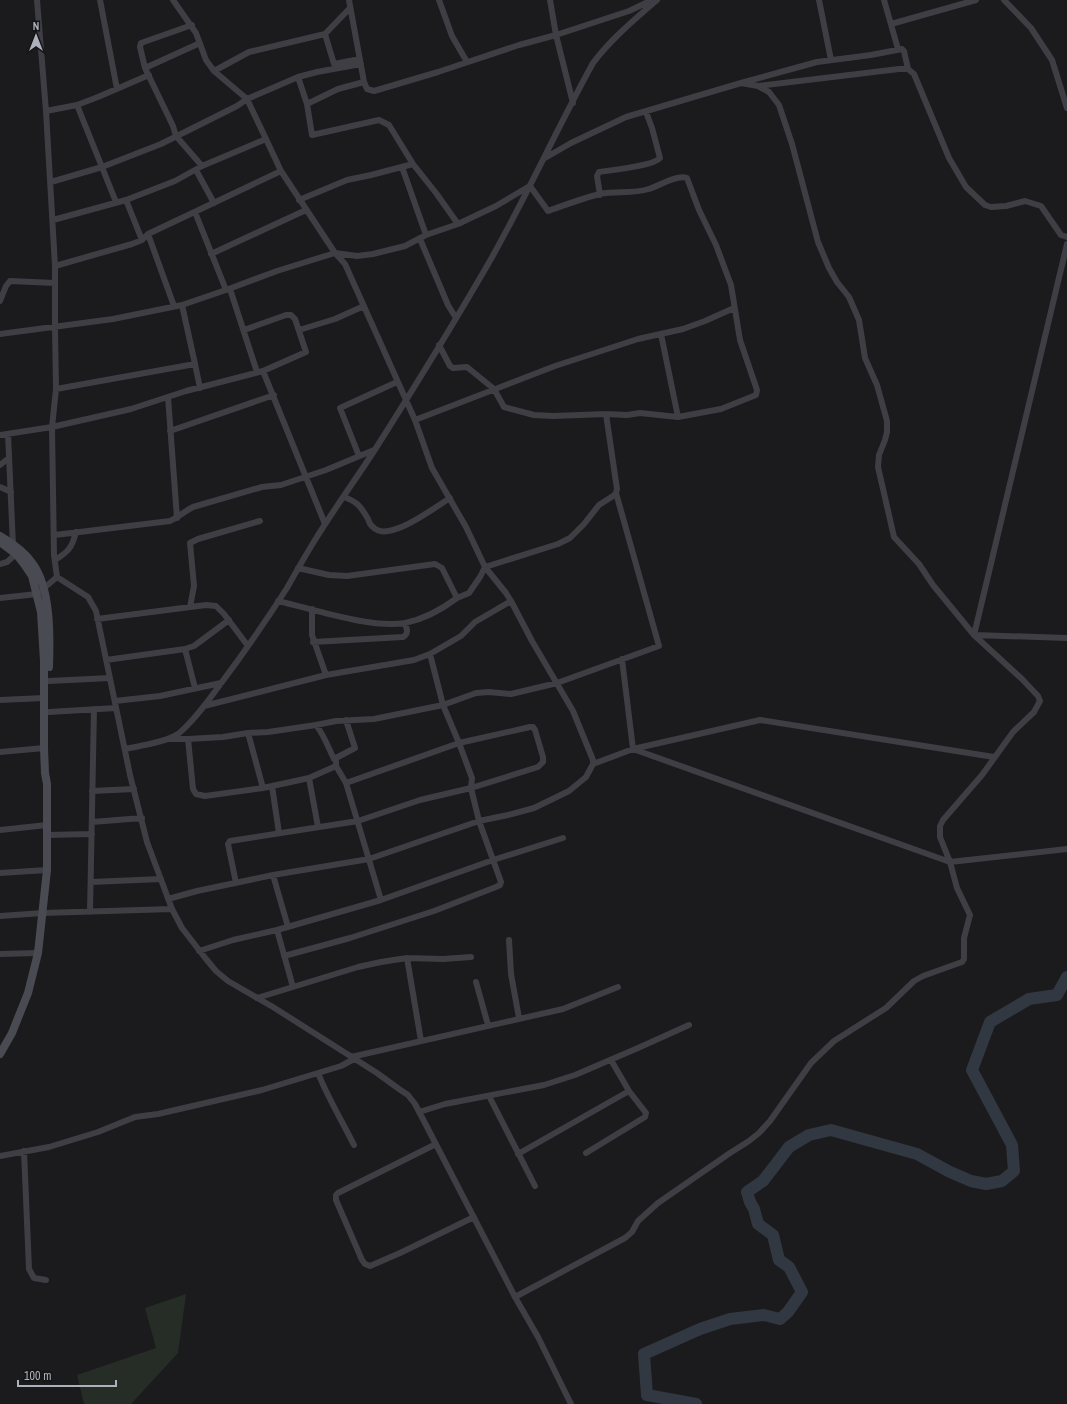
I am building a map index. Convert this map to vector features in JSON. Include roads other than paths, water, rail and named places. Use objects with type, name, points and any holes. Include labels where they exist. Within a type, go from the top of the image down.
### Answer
[{"type":"main road","points":[[0,536],[27,556],[34,565],[40,591],[43,637],[44,748],[47,784]]},
{"type":"main road","points":[[0,542],[16,554],[24,564],[46,600],[50,633],[47,870],[43,913],[38,953],[28,993],[12,1033],[0,1054]]},
{"type":"street","points":[[38,0],[56,266],[54,328],[56,389],[52,427],[55,560],[57,577]]},
{"type":"street","points":[[100,0],[117,89]]},
{"type":"street","points":[[173,0],[192,25],[206,60],[214,71],[247,99],[281,171],[335,253],[345,264],[415,420],[432,468],[466,527],[485,567],[506,592],[532,642],[573,711],[594,760],[594,764]]},
{"type":"street","points":[[349,0],[364,82],[367,89],[374,91],[519,45],[556,35],[636,8],[652,0]]},
{"type":"street","points":[[439,0],[452,36],[467,62]]},
{"type":"street","points":[[550,0],[556,35],[572,103]]},
{"type":"street","points":[[633,0],[636,8]]},
{"type":"street","points":[[168,739],[176,735],[186,726],[204,706],[248,646],[278,601],[325,524],[406,401],[488,264],[545,158],[593,63],[618,34],[657,0]]},
{"type":"street","points":[[819,0],[831,60]]},
{"type":"street","points":[[884,0],[898,49]]},
{"type":"street","points":[[891,24],[976,0]]},
{"type":"street","points":[[1004,0],[1031,28],[1052,60],[1067,108]]},
{"type":"street","points":[[214,71],[249,52],[325,34],[350,8]]},
{"type":"street","points":[[192,25],[141,42],[140,47],[146,68],[173,126],[176,136],[202,166]]},
{"type":"street","points":[[325,34],[334,64],[360,61]]},
{"type":"street","points":[[146,68],[200,43]]},
{"type":"street","points":[[545,158],[571,143],[626,117],[817,62],[870,55],[898,49],[904,51],[908,69],[914,74],[949,158],[966,187],[985,206],[1006,206],[1025,201],[1042,206],[1061,235],[1067,237]]},
{"type":"street","points":[[50,182],[102,167],[161,144],[237,106],[247,99],[298,77],[360,61]]},
{"type":"street","points":[[741,83],[758,86],[908,69]]},
{"type":"street","points":[[46,111],[77,105],[149,75]]},
{"type":"street","points":[[298,77],[307,104],[312,135],[379,120],[389,125],[413,164],[458,224]]},
{"type":"street","points":[[307,104],[338,89],[364,82]]},
{"type":"street","points":[[516,1297],[625,1238],[632,1232],[638,1221],[658,1203],[759,1133],[770,1122],[811,1063],[834,1041],[886,1008],[914,981],[923,976],[962,962],[964,959],[964,938],[970,915],[957,888],[950,862],[940,837],[940,826],[943,820],[959,802],[1013,732],[1034,712],[1040,701],[1038,696],[1022,679],[974,635],[933,585],[919,564],[894,537],[878,468],[879,455],[887,432],[887,421],[876,385],[865,358],[859,320],[849,297],[837,282],[829,268],[818,242],[792,144],[779,105],[769,92],[758,86]]},
{"type":"street","points":[[77,105],[116,202]]},
{"type":"street","points":[[600,195],[597,176],[599,172],[634,167],[659,160],[660,158],[652,128],[646,112]]},
{"type":"street","points":[[53,220],[126,200],[175,181],[202,166],[266,139]]},
{"type":"street","points":[[299,200],[347,180],[413,164]]},
{"type":"street","points":[[402,167],[426,236]]},
{"type":"street","points":[[196,170],[214,203]]},
{"type":"street","points":[[56,266],[142,240],[148,234],[281,171]]},
{"type":"street","points":[[440,345],[450,366],[453,368],[468,367],[494,390],[504,407],[521,412],[554,416],[606,414],[627,415],[640,413],[678,417],[721,409],[756,395],[757,393],[753,376],[740,340],[731,285],[716,244],[698,210],[687,178],[675,178],[650,189],[637,192],[600,195],[548,211],[530,186]]},
{"type":"street","points":[[0,334],[113,319],[182,305],[277,271],[335,253],[357,256],[373,254],[405,246],[420,238],[458,224],[496,206],[530,186]]},
{"type":"street","points":[[126,200],[142,240]]},
{"type":"street","points":[[211,254],[306,210]]},
{"type":"street","points":[[195,212],[211,254],[228,289],[260,372],[274,395],[325,524]]},
{"type":"street","points":[[148,234],[174,306]]},
{"type":"street","points":[[420,238],[448,305],[456,318]]},
{"type":"street","points":[[974,635],[1067,244]]},
{"type":"street","points":[[0,301],[6,286],[10,281],[55,283]]},
{"type":"street","points":[[182,305],[200,388]]},
{"type":"street","points":[[299,330],[335,319],[364,306]]},
{"type":"street","points":[[415,420],[555,366],[638,339],[691,327],[734,308]]},
{"type":"street","points":[[0,435],[52,427],[131,409],[168,397],[260,372],[306,352],[295,319],[291,315],[286,315],[244,330]]},
{"type":"street","points":[[662,334],[678,417]]},
{"type":"street","points":[[56,389],[195,364]]},
{"type":"street","points":[[358,456],[340,408],[397,382]]},
{"type":"street","points":[[170,431],[274,395]]},
{"type":"street","points":[[168,397],[177,518]]},
{"type":"street","points":[[125,749],[168,739],[223,737],[248,733],[268,732],[316,725],[326,722],[374,719],[443,705],[476,693],[489,692],[511,694],[557,683],[659,646],[616,493],[617,489],[606,414]]},
{"type":"street","points":[[8,434],[13,545]]},
{"type":"street","points":[[55,535],[170,520],[177,518],[193,507],[262,487],[281,485],[326,470],[374,450]]},
{"type":"street","points":[[0,465],[9,458]]},
{"type":"street","points":[[0,487],[11,492]]},
{"type":"street","points":[[278,601],[371,623],[396,624],[422,619],[439,611],[457,598],[469,593],[485,567],[558,544],[570,538],[584,524],[599,505],[616,493]]},
{"type":"street","points":[[344,497],[353,500],[360,506],[372,528],[379,532],[395,530],[405,526],[450,498]]},
{"type":"street","points":[[190,607],[194,586],[190,543],[198,539],[260,521]]},
{"type":"street","points":[[55,560],[66,553],[74,540],[76,532]]},
{"type":"street","points":[[0,564],[7,562],[16,554]]},
{"type":"street","points":[[298,568],[328,576],[347,576],[434,564],[442,568],[457,598]]},
{"type":"street","points":[[0,598],[40,591],[57,577]]},
{"type":"street","points":[[57,577],[88,597],[94,607],[134,789],[149,848],[172,910],[182,928],[199,951],[228,981],[377,1073],[408,1095],[436,1144],[571,1404]]},
{"type":"street","points":[[204,706],[326,675],[414,660],[430,654],[461,636],[475,622],[511,601]]},
{"type":"street","points":[[97,619],[206,605],[216,606],[229,620],[248,646]]},
{"type":"street","points":[[312,609],[313,642],[326,675]]},
{"type":"street","points":[[106,660],[185,649],[194,646],[229,620]]},
{"type":"street","points":[[313,642],[402,637],[406,636],[407,632],[405,623]]},
{"type":"street","points":[[974,635],[1067,638]]},
{"type":"street","points":[[185,649],[196,688]]},
{"type":"street","points":[[284,956],[350,938],[434,911],[500,885],[501,882],[479,820],[471,788],[472,778],[460,743],[443,705],[430,654]]},
{"type":"street","points":[[622,659],[633,750]]},
{"type":"street","points":[[49,681],[110,678]]},
{"type":"street","points":[[49,712],[94,709],[221,683]]},
{"type":"street","points":[[0,700],[44,698]]},
{"type":"street","points":[[90,912],[94,709]]},
{"type":"street","points":[[334,759],[355,748],[346,720]]},
{"type":"street","points":[[168,899],[197,891],[273,875],[369,859],[479,820],[508,815],[534,808],[569,791],[586,777],[594,764],[633,750],[760,720],[994,757]]},
{"type":"street","points":[[316,725],[324,734],[326,743],[336,761],[336,766],[346,783],[381,900]]},
{"type":"street","points":[[236,883],[228,842],[230,840],[358,821],[420,800],[471,788],[538,767],[543,762],[543,757],[536,730],[533,727],[460,743],[346,783]]},
{"type":"street","points":[[248,733],[263,788]]},
{"type":"street","points":[[188,739],[194,789],[196,794],[205,796],[263,788],[308,778],[336,766]]},
{"type":"street","points":[[0,752],[44,748]]},
{"type":"street","points":[[633,750],[950,862],[1067,849]]},
{"type":"street","points":[[308,778],[318,827]]},
{"type":"street","points":[[272,786],[279,833]]},
{"type":"street","points":[[92,791],[134,789]]},
{"type":"street","points":[[92,822],[142,818]]},
{"type":"street","points":[[0,830],[47,825]]},
{"type":"street","points":[[47,835],[92,834]]},
{"type":"street","points":[[199,951],[233,940],[288,927],[381,900],[493,860],[563,838]]},
{"type":"street","points":[[0,873],[47,870]]},
{"type":"street","points":[[273,875],[288,927]]},
{"type":"street","points":[[91,882],[161,880]]},
{"type":"street","points":[[0,916],[43,913],[172,910]]},
{"type":"street","points":[[276,930],[293,988]]},
{"type":"street","points":[[509,940],[511,974],[519,1018]]},
{"type":"street","points":[[0,954],[38,953]]},
{"type":"street","points":[[257,998],[358,967],[407,958],[443,959],[471,957]]},
{"type":"street","points":[[407,958],[421,1041]]},
{"type":"street","points":[[476,982],[488,1025]]},
{"type":"street","points":[[0,1156],[49,1147],[98,1132],[135,1117],[158,1114],[262,1090],[341,1066],[353,1058],[488,1025],[563,1009],[618,987]]},
{"type":"street","points":[[419,1112],[445,1104],[544,1085],[575,1075],[689,1025]]},
{"type":"street","points":[[586,1153],[645,1117],[646,1113],[629,1091],[611,1060]]},
{"type":"street","points":[[318,1073],[336,1112],[354,1145]]},
{"type":"street","points":[[518,1154],[629,1091]]},
{"type":"street","points":[[489,1096],[535,1186]]},
{"type":"street","points":[[436,1144],[336,1195],[336,1200],[362,1260],[365,1264],[370,1266],[474,1217]]},
{"type":"street","points":[[24,1152],[29,1269],[34,1278],[46,1280]]},
{"type":"waterway","points":[[696,1404],[647,1395],[644,1354],[700,1329],[730,1319],[764,1315],[780,1319],[788,1312],[802,1292],[789,1267],[779,1260],[773,1235],[758,1224],[747,1192],[763,1181],[789,1147],[809,1135],[831,1130],[917,1154],[950,1172],[971,1181],[986,1184],[1002,1181],[1014,1171],[1012,1145],[972,1070],[990,1022],[1029,999],[1057,995],[1067,977]]}]
